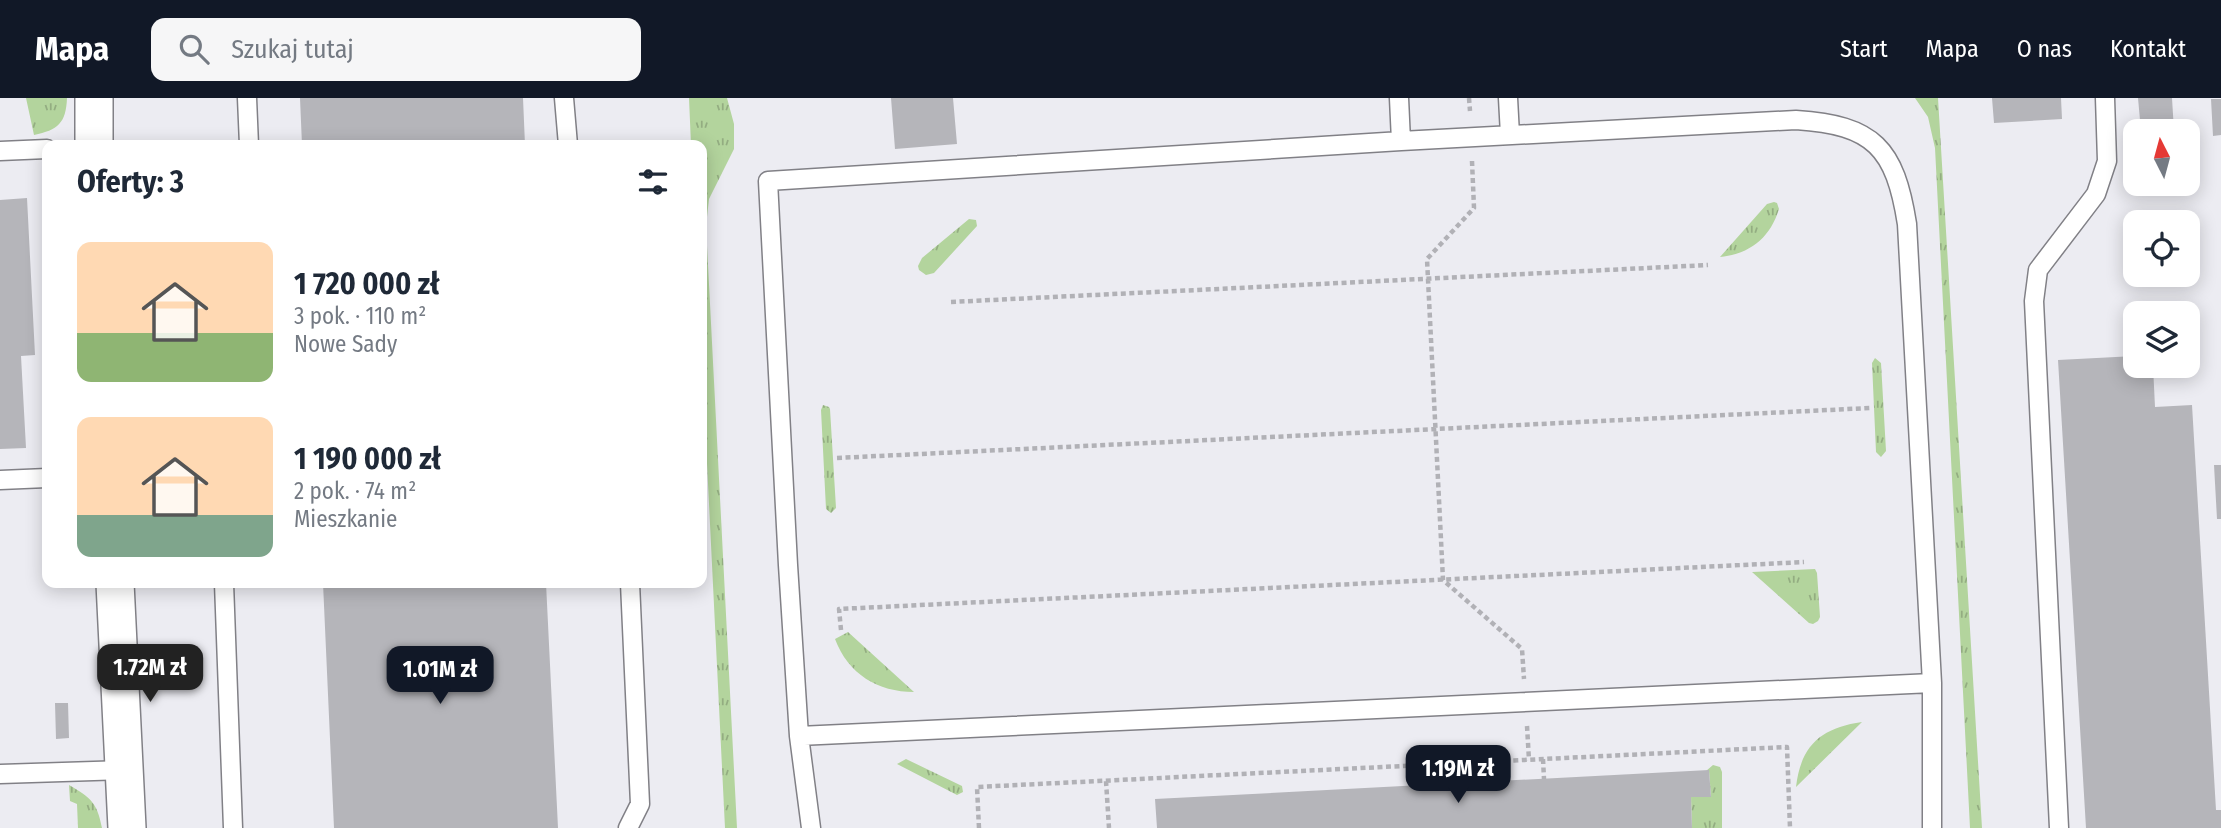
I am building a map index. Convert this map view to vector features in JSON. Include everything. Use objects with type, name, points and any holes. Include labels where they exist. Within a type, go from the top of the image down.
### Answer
[{"type":"street","points":[[94,98],[94,140]]},
{"type":"street","points":[[115,588],[127,828]]},
{"type":"lane","points":[[247,98],[249,140]]},
{"type":"lane","points":[[564,98],[568,140]]},
{"type":"lane","points":[[1399,98],[1401,141]]},
{"type":"lane","points":[[1508,98],[1510,135]]},
{"type":"lane","points":[[2059,828],[2034,301],[2038,270],[2096,194],[2107,160],[2105,98]]},
{"type":"lane","points":[[811,828],[799,736],[768,181],[1401,141],[1796,120],[1846,126],[1869,139],[1886,156],[1897,175],[1907,224],[1932,683],[1932,828]]},
{"type":"lane","points":[[0,151],[42,149]]},
{"type":"lane","points":[[0,480],[42,478]]},
{"type":"lane","points":[[224,588],[233,828]]},
{"type":"lane","points":[[628,828],[640,804],[630,588]]},
{"type":"lane","points":[[799,736],[1932,683]]},
{"type":"lane","points":[[0,774],[125,770]]},
{"type":"path","points":[[1469,98],[1474,208],[1427,260],[1443,580],[1522,649],[1529,760]]},
{"type":"path","points":[[951,302],[1708,265]]},
{"type":"path","points":[[837,458],[1870,408]]},
{"type":"path","points":[[841,630],[839,609],[1804,562]]},
{"type":"path","points":[[979,828],[977,787],[1787,747],[1790,828]]},
{"type":"path","points":[[1543,759],[1544,779]]},
{"type":"path","points":[[1106,781],[1109,828]]},
{"type":"green space","points":[[26,98],[67,98],[65,114],[55,128],[34,135]]},
{"type":"green space","points":[[689,98],[727,98],[734,124],[734,149],[709,199],[707,217],[707,140],[691,140]]},
{"type":"green space","points":[[1915,98],[1938,98],[1982,828],[1970,828],[1935,148],[1928,117]]},
{"type":"green space","points":[[1774,202],[1779,209],[1764,236],[1741,252],[1720,257],[1767,204]]},
{"type":"green space","points":[[969,219],[976,220],[977,226],[934,273],[926,275],[919,270],[922,258]]},
{"type":"green space","points":[[707,245],[737,828],[725,828],[707,463]]},
{"type":"green space","points":[[1875,358],[1881,363],[1886,451],[1881,457],[1876,452],[1872,363]]},
{"type":"green space","points":[[823,405],[830,409],[836,508],[831,513],[826,509],[821,410]]},
{"type":"green space","points":[[1815,569],[1820,617],[1813,624],[1752,572]]},
{"type":"green space","points":[[848,632],[914,692],[888,689],[856,671],[835,639]]},
{"type":"green space","points":[[1862,722],[1796,787],[1803,760],[1816,741],[1835,729]]},
{"type":"green space","points":[[906,759],[962,786],[963,792],[957,795],[897,764]]},
{"type":"green space","points":[[1713,765],[1720,767],[1722,772],[1722,828],[1692,828],[1691,797],[1711,796],[1709,771],[1706,771]]},
{"type":"green space","points":[[69,785],[92,802],[102,828],[78,828],[77,804],[70,801]]},
{"type":"building","points":[[300,98],[523,98],[525,140],[302,140]]},
{"type":"building","points":[[891,98],[953,98],[957,144],[895,149]]},
{"type":"building","points":[[1992,98],[2061,98],[2062,119],[1994,123]]},
{"type":"building","points":[[2138,98],[2172,98],[2173,119],[2140,119]]},
{"type":"building","points":[[2211,99],[2221,99],[2221,135],[2213,136]]},
{"type":"building","points":[[27,198],[35,355],[21,356],[26,448],[0,449],[0,200]]},
{"type":"building","points":[[2123,357],[2123,378],[2154,378],[2155,407],[2192,405],[2216,810],[2221,810],[2221,828],[2086,828],[2058,360]]},
{"type":"building","points":[[2214,465],[2221,465],[2221,519],[2217,519]]},
{"type":"building","points":[[323,588],[546,588],[558,828],[334,828]]},
{"type":"building","points":[[55,703],[68,703],[69,738],[56,739]]},
{"type":"building","points":[[1709,770],[1711,797],[1691,797],[1692,828],[1157,828],[1155,799]]}]
